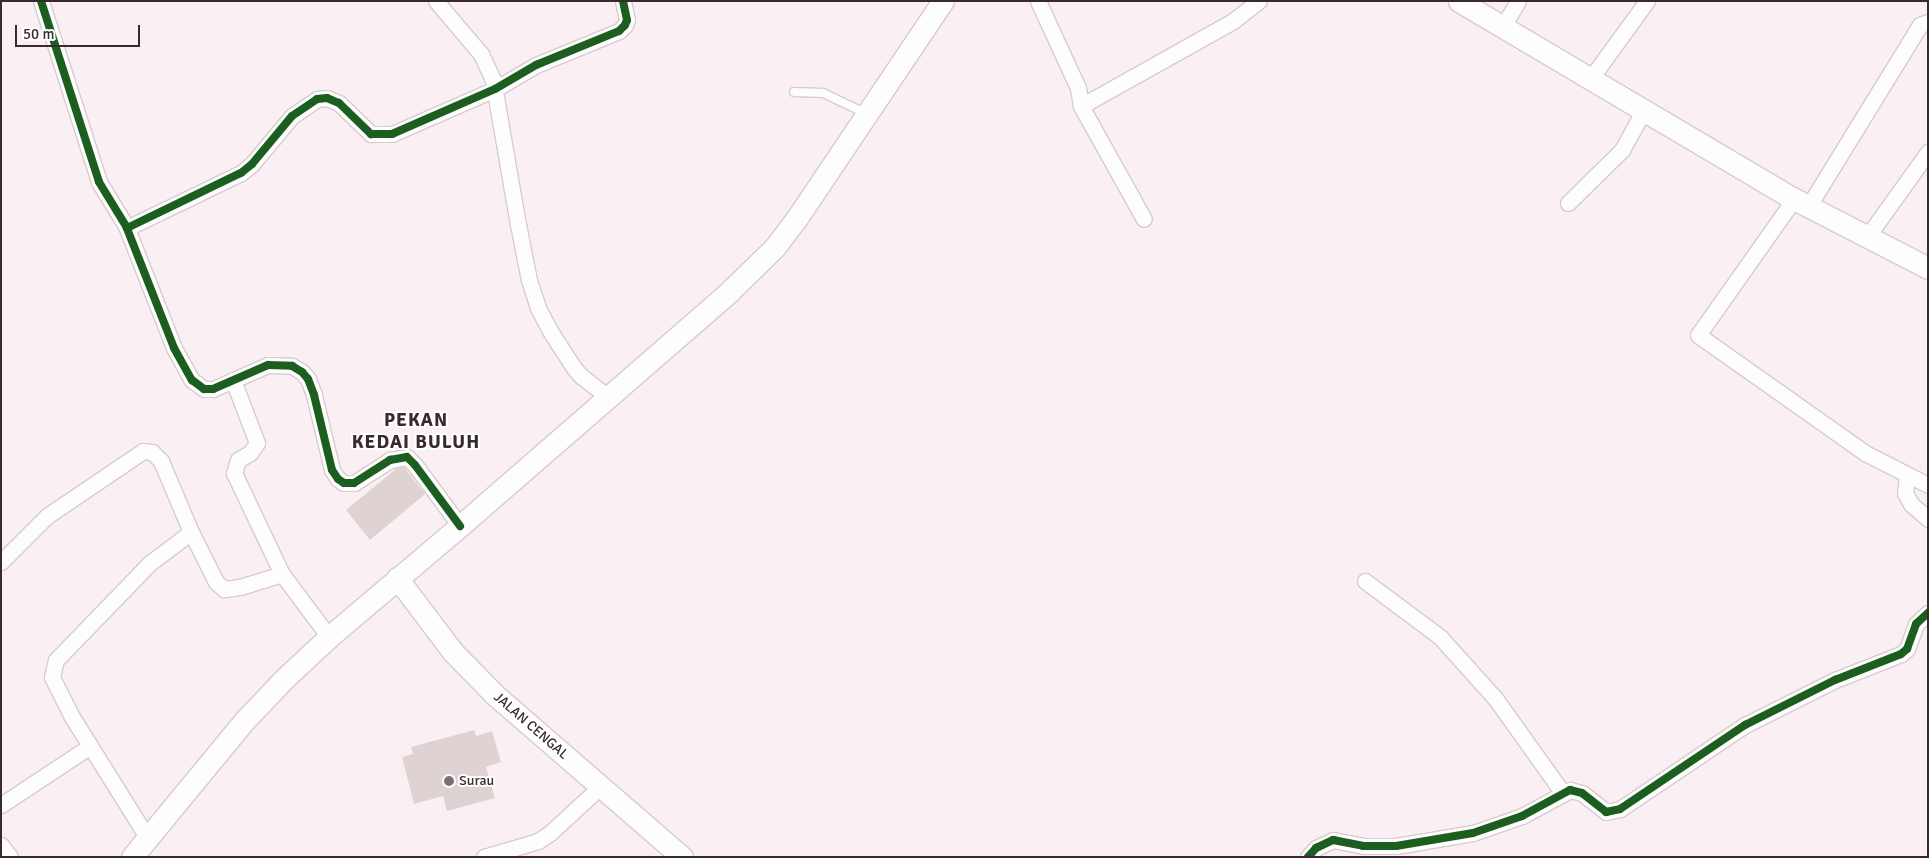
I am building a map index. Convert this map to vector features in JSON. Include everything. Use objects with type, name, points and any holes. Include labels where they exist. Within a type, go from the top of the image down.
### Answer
[{"type":"main road","points":[[132,857],[245,720],[329,637],[460,526],[724,296],[775,247],[797,218],[943,1]]},
{"type":"main road","points":[[1460,1],[1801,203],[1928,268]]},
{"type":"main road","name":"JALAN CENGAL","points":[[397,578],[452,652],[495,695],[682,857]]},
{"type":"street","points":[[41,1],[95,171],[127,228],[174,348],[192,380],[204,390],[213,389],[256,369],[277,364],[292,366],[302,372],[308,379],[314,395],[332,470],[338,479],[344,483],[354,483],[390,460],[407,458],[415,465],[460,526]]},
{"type":"street","points":[[436,1],[481,54],[495,89],[518,224],[529,280],[538,308],[550,331],[574,368],[581,376],[608,397]]},
{"type":"street","points":[[127,228],[240,173],[252,164],[292,116],[317,99],[327,98],[339,103],[371,134],[392,134],[495,89],[536,65],[619,31],[627,20],[623,1]]},
{"type":"street","points":[[1038,1],[1078,88],[1081,106],[1144,219]]},
{"type":"street","points":[[1081,106],[1233,21],[1259,1]]},
{"type":"street","points":[[1503,26],[1518,1]]},
{"type":"street","points":[[1591,78],[1647,1]]},
{"type":"street","points":[[1928,22],[1920,25],[1801,203],[1698,335],[1865,453],[1928,485]]},
{"type":"street","points":[[1568,203],[1622,150],[1644,110]]},
{"type":"street","points":[[1867,237],[1928,152]]},
{"type":"street","points":[[233,380],[257,443],[250,453],[238,460],[234,473],[282,574],[329,637]]},
{"type":"street","points":[[1,562],[47,516],[143,451],[152,452],[162,461],[191,532],[216,582],[224,589],[240,587],[282,574]]},
{"type":"street","points":[[1907,475],[1905,492],[1911,504],[1928,519]]},
{"type":"street","points":[[147,838],[72,717],[52,677],[56,660],[150,563],[191,532]]},
{"type":"street","points":[[1365,581],[1440,637],[1495,698],[1562,792]]},
{"type":"street","points":[[1308,857],[1316,848],[1333,840],[1363,846],[1396,846],[1474,833],[1522,816],[1562,792],[1576,790],[1606,812],[1620,809],[1745,725],[1835,680],[1901,654],[1907,649],[1916,624],[1928,613]]},
{"type":"street","points":[[1,805],[90,746]]},
{"type":"street","points":[[484,857],[538,841],[550,833],[601,786]]},
{"type":"street","points":[[1,845],[10,857]]},
{"type":"lane","points":[[794,92],[824,93],[867,114]]},
{"type":"building","points":[[404,467],[425,494],[370,540],[346,510],[397,468]]},
{"type":"building","name":"Surau","points":[[474,730],[476,736],[492,731],[501,762],[486,767],[495,798],[447,811],[443,796],[414,804],[402,757],[413,754],[411,747]]},
{"type":"cycle path","points":[[41,1],[99,182],[126,226],[174,348],[192,380],[204,389],[213,389],[268,365],[292,366],[302,372],[308,379],[314,395],[332,470],[338,479],[344,483],[354,483],[390,460],[407,457],[460,526]]},
{"type":"cycle path","points":[[127,228],[241,173],[252,164],[292,116],[317,99],[327,98],[339,103],[371,134],[392,134],[495,89],[536,65],[619,31],[627,20],[623,1]]},
{"type":"cycle path","points":[[1308,857],[1316,848],[1333,840],[1363,846],[1396,846],[1473,833],[1522,816],[1570,790],[1582,793],[1606,812],[1620,809],[1745,725],[1835,680],[1901,654],[1907,649],[1916,624],[1928,613]]},
{"type":"place","name":"Surau","points":[[449,781]]},
{"type":"district","name":"PEKAN KEDAI BULUH","points":[[416,432]]}]
